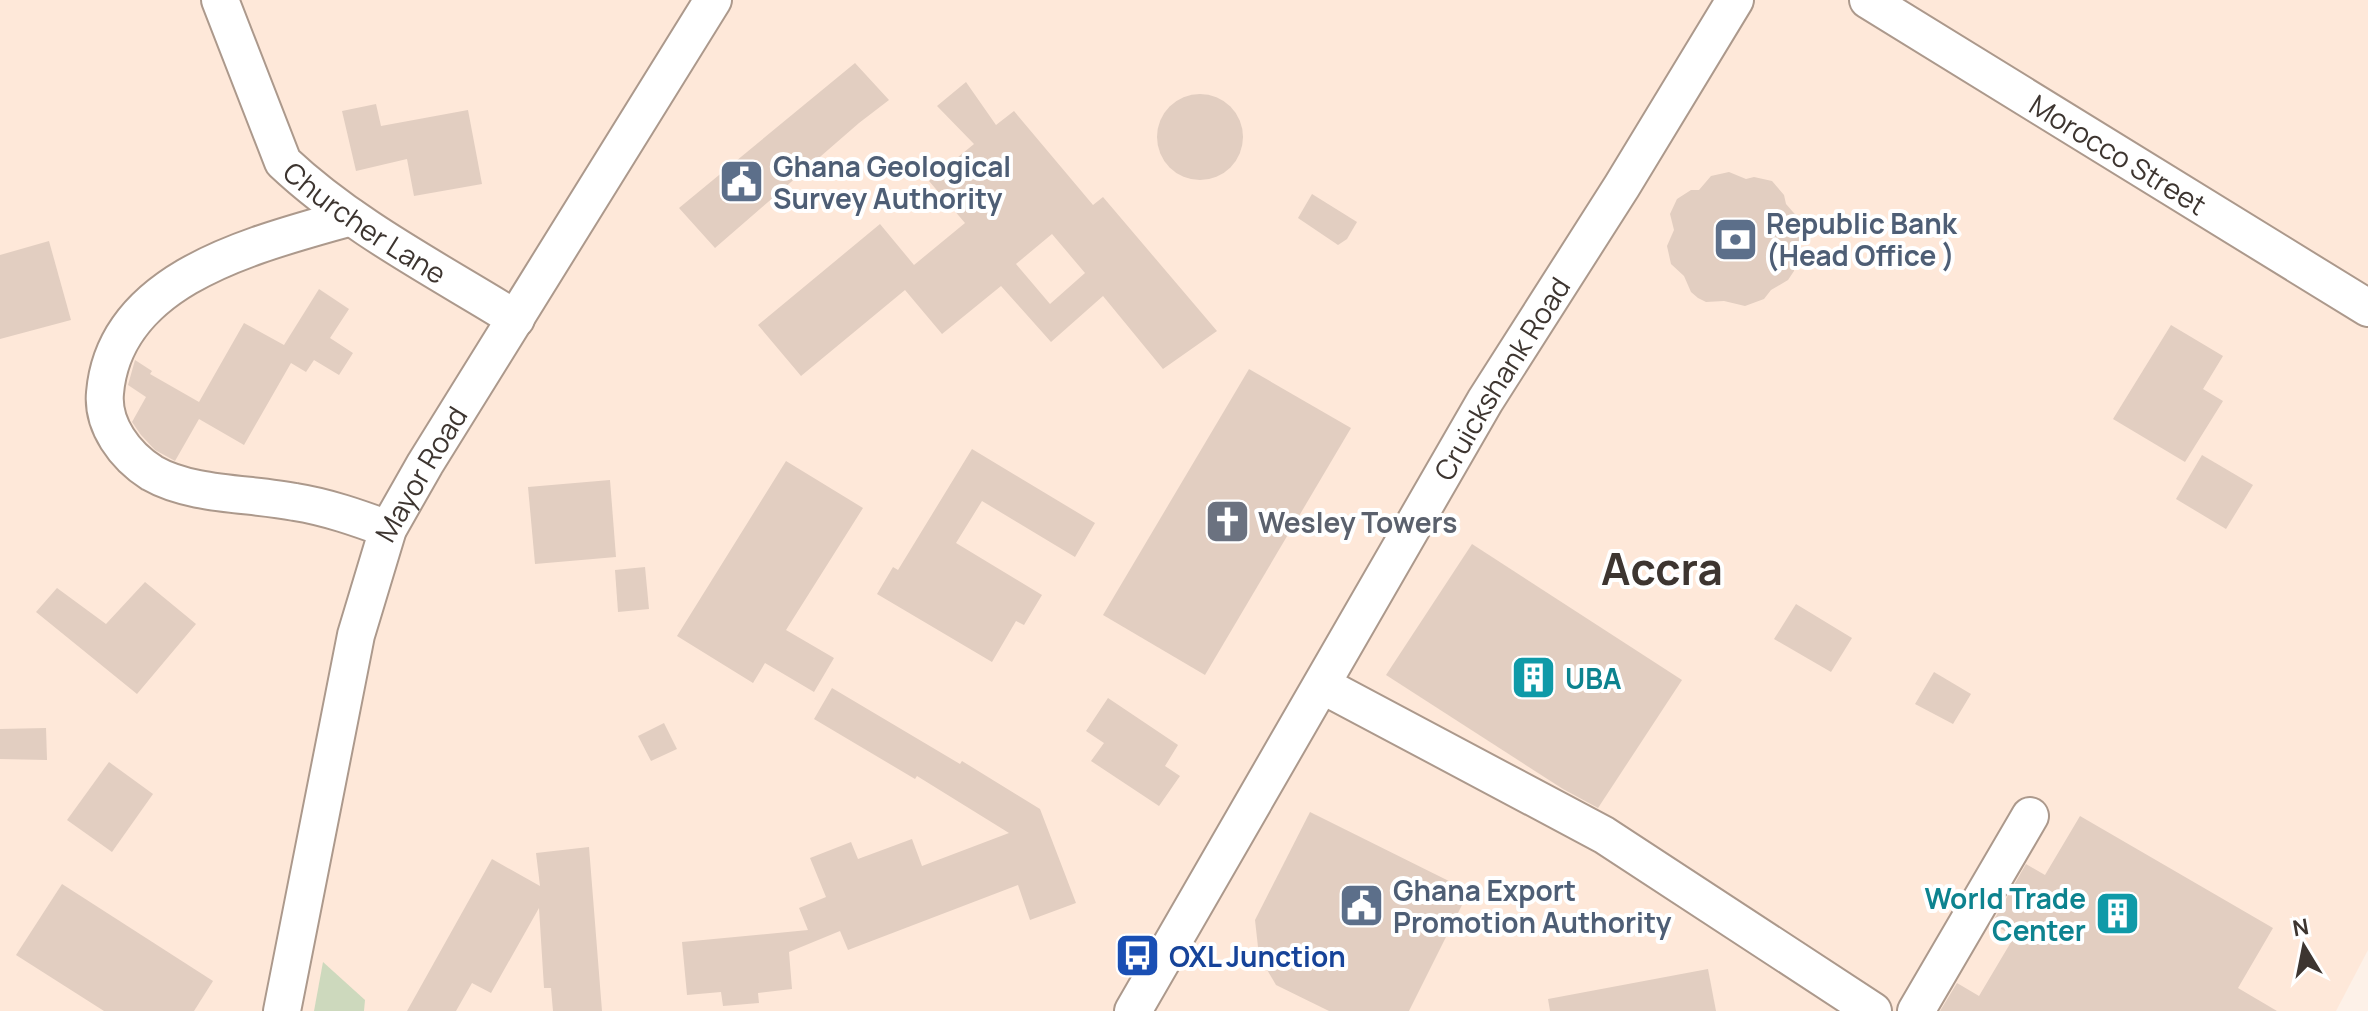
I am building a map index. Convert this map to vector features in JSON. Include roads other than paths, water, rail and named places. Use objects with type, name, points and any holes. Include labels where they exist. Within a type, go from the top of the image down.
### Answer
[{"type":"street","name":"Churcher Lane","points":[[220,0],[283,162],[351,217],[516,319]]},
{"type":"street","name":"Mayor Road","points":[[282,1011],[356,635],[388,529],[425,464],[713,0]]},
{"type":"street","name":"Cruickshank Road","points":[[1133,1011],[1485,401],[1622,186],[1735,0]]},
{"type":"street","name":"Morocco Street","points":[[1868,0],[2368,308]]},
{"type":"street","points":[[351,217],[238,251],[195,271],[152,301],[115,349],[106,380],[104,405],[109,426],[130,455],[153,473],[207,490],[293,501],[335,510],[388,529]]},
{"type":"street","points":[[1322,685],[1604,835],[1873,1011]]},
{"type":"street","points":[[1916,1011],[2030,816]]},
{"type":"place","name":"Ghana Geological Survey Authority","points":[[742,182]]},
{"type":"place","name":"Republic Bank (Head Office )","points":[[1735,239]]},
{"type":"place","name":"Wesley Towers","points":[[1227,522]]},
{"type":"place","name":"UBA","points":[[1534,678]]},
{"type":"place","name":"Ghana Export Promotion Authority","points":[[1362,906]]},
{"type":"place","name":"World Trade Center","points":[[2117,914]]},
{"type":"place","name":"OXL Junction","points":[[1138,956]]},
{"type":"district","name":"Accra","points":[[1662,568]]}]
